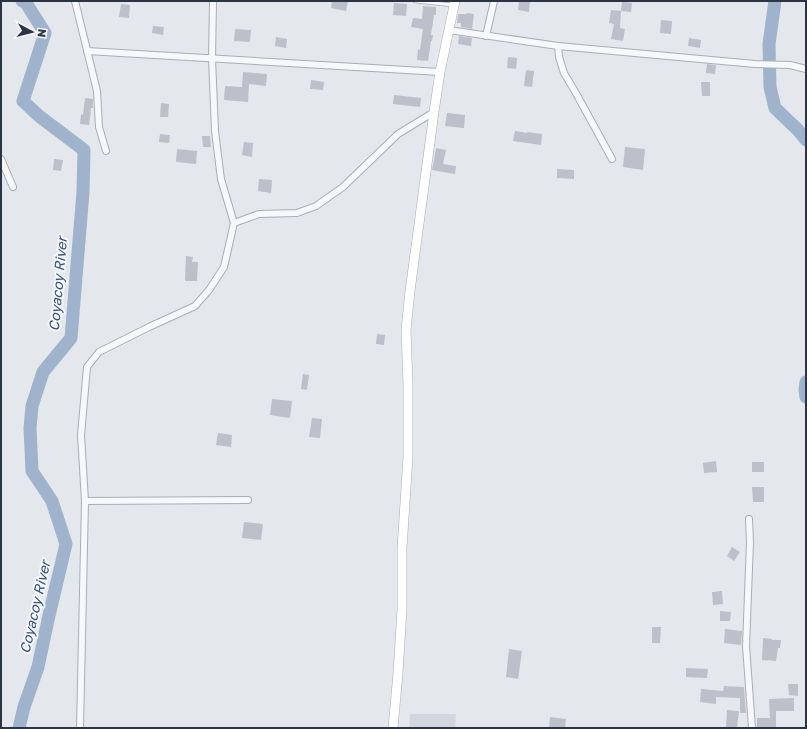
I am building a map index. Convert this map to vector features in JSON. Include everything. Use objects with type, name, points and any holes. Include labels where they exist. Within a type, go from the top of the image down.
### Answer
[{"type":"street","points":[[75,1],[97,92],[99,127],[106,151]]},
{"type":"street","points":[[80,728],[85,501],[81,435],[87,367],[99,352],[194,306],[209,290],[224,267],[234,223],[221,178],[215,131],[212,58],[213,1]]},
{"type":"street","points":[[486,36],[494,1]]},
{"type":"street","points":[[393,728],[402,609],[402,548],[408,457],[406,330],[434,112],[440,72],[454,3]]},
{"type":"street","points":[[449,30],[558,46],[754,64],[790,65],[806,69]]},
{"type":"street","points":[[558,46],[559,57],[564,72],[612,159]]},
{"type":"street","points":[[87,51],[440,72]]},
{"type":"street","points":[[234,223],[259,214],[297,213],[316,206],[343,187],[398,134],[434,112]]},
{"type":"street","points":[[1,159],[14,187]]},
{"type":"street","points":[[85,501],[248,500]]},
{"type":"street","points":[[749,519],[750,542],[746,646],[752,728]]},
{"type":"lane","points":[[415,1],[454,3]]},
{"type":"shaded area","points":[[410,714],[456,714],[455,728],[409,728]]},
{"type":"building","points":[[332,1],[348,1],[346,11],[331,8]]},
{"type":"building","points":[[519,1],[530,1],[529,12],[518,10]]},
{"type":"building","points":[[622,2],[632,3],[631,12],[621,11]]},
{"type":"building","points":[[394,3],[407,4],[406,16],[393,15]]},
{"type":"building","points":[[121,4],[130,5],[129,18],[119,17]]},
{"type":"building","points":[[423,6],[436,7],[428,61],[417,60],[423,29],[411,27],[413,18],[422,19]]},
{"type":"building","points":[[611,10],[621,11],[620,28],[625,29],[623,41],[611,39],[614,24],[609,23]]},
{"type":"building","points":[[458,14],[474,14],[472,29],[461,27],[461,23],[457,23]]},
{"type":"building","points":[[661,20],[672,21],[671,34],[660,33]]},
{"type":"building","points":[[153,26],[164,27],[163,35],[152,33]]},
{"type":"building","points":[[235,29],[251,30],[250,42],[234,41]]},
{"type":"building","points":[[459,36],[472,38],[471,46],[458,44]]},
{"type":"building","points":[[276,37],[287,39],[286,48],[275,46]]},
{"type":"building","points":[[689,38],[701,40],[700,48],[688,46]]},
{"type":"building","points":[[508,57],[517,58],[516,69],[507,68]]},
{"type":"building","points":[[707,64],[716,65],[715,74],[706,73]]},
{"type":"building","points":[[526,70],[534,71],[532,87],[524,86]]},
{"type":"building","points":[[243,72],[267,74],[266,86],[249,84],[248,102],[224,100],[225,86],[242,87]]},
{"type":"building","points":[[311,80],[324,82],[323,90],[310,89]]},
{"type":"building","points":[[701,82],[710,82],[710,96],[702,96]]},
{"type":"building","points":[[394,95],[421,98],[420,107],[393,104]]},
{"type":"building","points":[[85,98],[93,99],[93,108],[91,108],[89,125],[80,124],[81,114],[83,115]]},
{"type":"building","points":[[161,103],[169,104],[168,117],[160,117]]},
{"type":"building","points":[[447,113],[465,115],[464,128],[445,126]]},
{"type":"building","points":[[515,131],[542,134],[541,145],[513,141]]},
{"type":"building","points":[[160,134],[170,135],[169,143],[159,142]]},
{"type":"building","points":[[202,136],[210,136],[211,147],[203,147]]},
{"type":"building","points":[[244,142],[253,143],[252,157],[242,155]]},
{"type":"building","points":[[625,147],[645,149],[643,170],[623,167]]},
{"type":"building","points":[[436,148],[446,150],[443,164],[456,166],[455,174],[432,170]]},
{"type":"building","points":[[177,149],[197,151],[196,164],[176,162]]},
{"type":"building","points":[[54,159],[63,160],[61,171],[53,170]]},
{"type":"building","points":[[557,169],[574,170],[574,179],[557,178]]},
{"type":"building","points":[[259,179],[272,180],[271,193],[258,191]]},
{"type":"building","points":[[186,256],[193,257],[192,262],[198,262],[197,281],[185,281]]},
{"type":"building","points":[[377,334],[385,335],[384,345],[376,344]]},
{"type":"building","points":[[303,374],[309,375],[307,390],[301,389]]},
{"type":"building","points":[[272,399],[292,401],[290,418],[270,415]]},
{"type":"building","points":[[312,418],[322,419],[320,438],[309,437]]},
{"type":"building","points":[[218,433],[232,435],[231,447],[216,445]]},
{"type":"building","points":[[716,461],[717,472],[704,473],[703,463]]},
{"type":"building","points":[[752,462],[764,462],[764,472],[752,472]]},
{"type":"building","points":[[752,487],[764,487],[764,502],[753,502]]},
{"type":"building","points":[[244,522],[263,524],[261,540],[242,538]]},
{"type":"building","points":[[732,547],[740,552],[734,561],[727,556]]},
{"type":"building","points":[[722,591],[723,604],[713,605],[712,592]]},
{"type":"building","points":[[720,611],[731,612],[730,621],[720,621]]},
{"type":"building","points":[[652,627],[661,627],[660,643],[652,643]]},
{"type":"building","points":[[725,629],[742,631],[741,645],[724,643]]},
{"type":"building","points":[[763,638],[781,640],[776,661],[762,660]]},
{"type":"building","points":[[509,649],[522,651],[518,679],[506,677]]},
{"type":"building","points":[[686,668],[708,669],[707,678],[686,677]]},
{"type":"building","points":[[788,684],[798,684],[798,696],[789,695]]},
{"type":"building","points":[[724,686],[744,687],[746,713],[740,713],[740,698],[716,697],[716,704],[700,702],[701,689],[723,691]]},
{"type":"building","points":[[794,698],[794,711],[776,711],[776,727],[757,727],[757,718],[770,718],[769,699]]},
{"type":"building","points":[[727,710],[739,711],[737,728],[726,728]]},
{"type":"building","points":[[550,717],[566,719],[565,728],[549,728]]},
{"type":"waterway","name":"Coyacoy River","points":[[19,728],[24,707],[38,667],[66,544],[52,501],[32,471],[30,428],[32,406],[43,372],[71,338],[83,192],[84,150],[39,116],[23,101],[45,33],[26,3],[22,1]]},
{"type":"waterway","points":[[775,1],[769,44],[770,87],[775,108],[798,130],[806,140]]},
{"type":"waterway","points":[[806,382],[806,397]]}]
